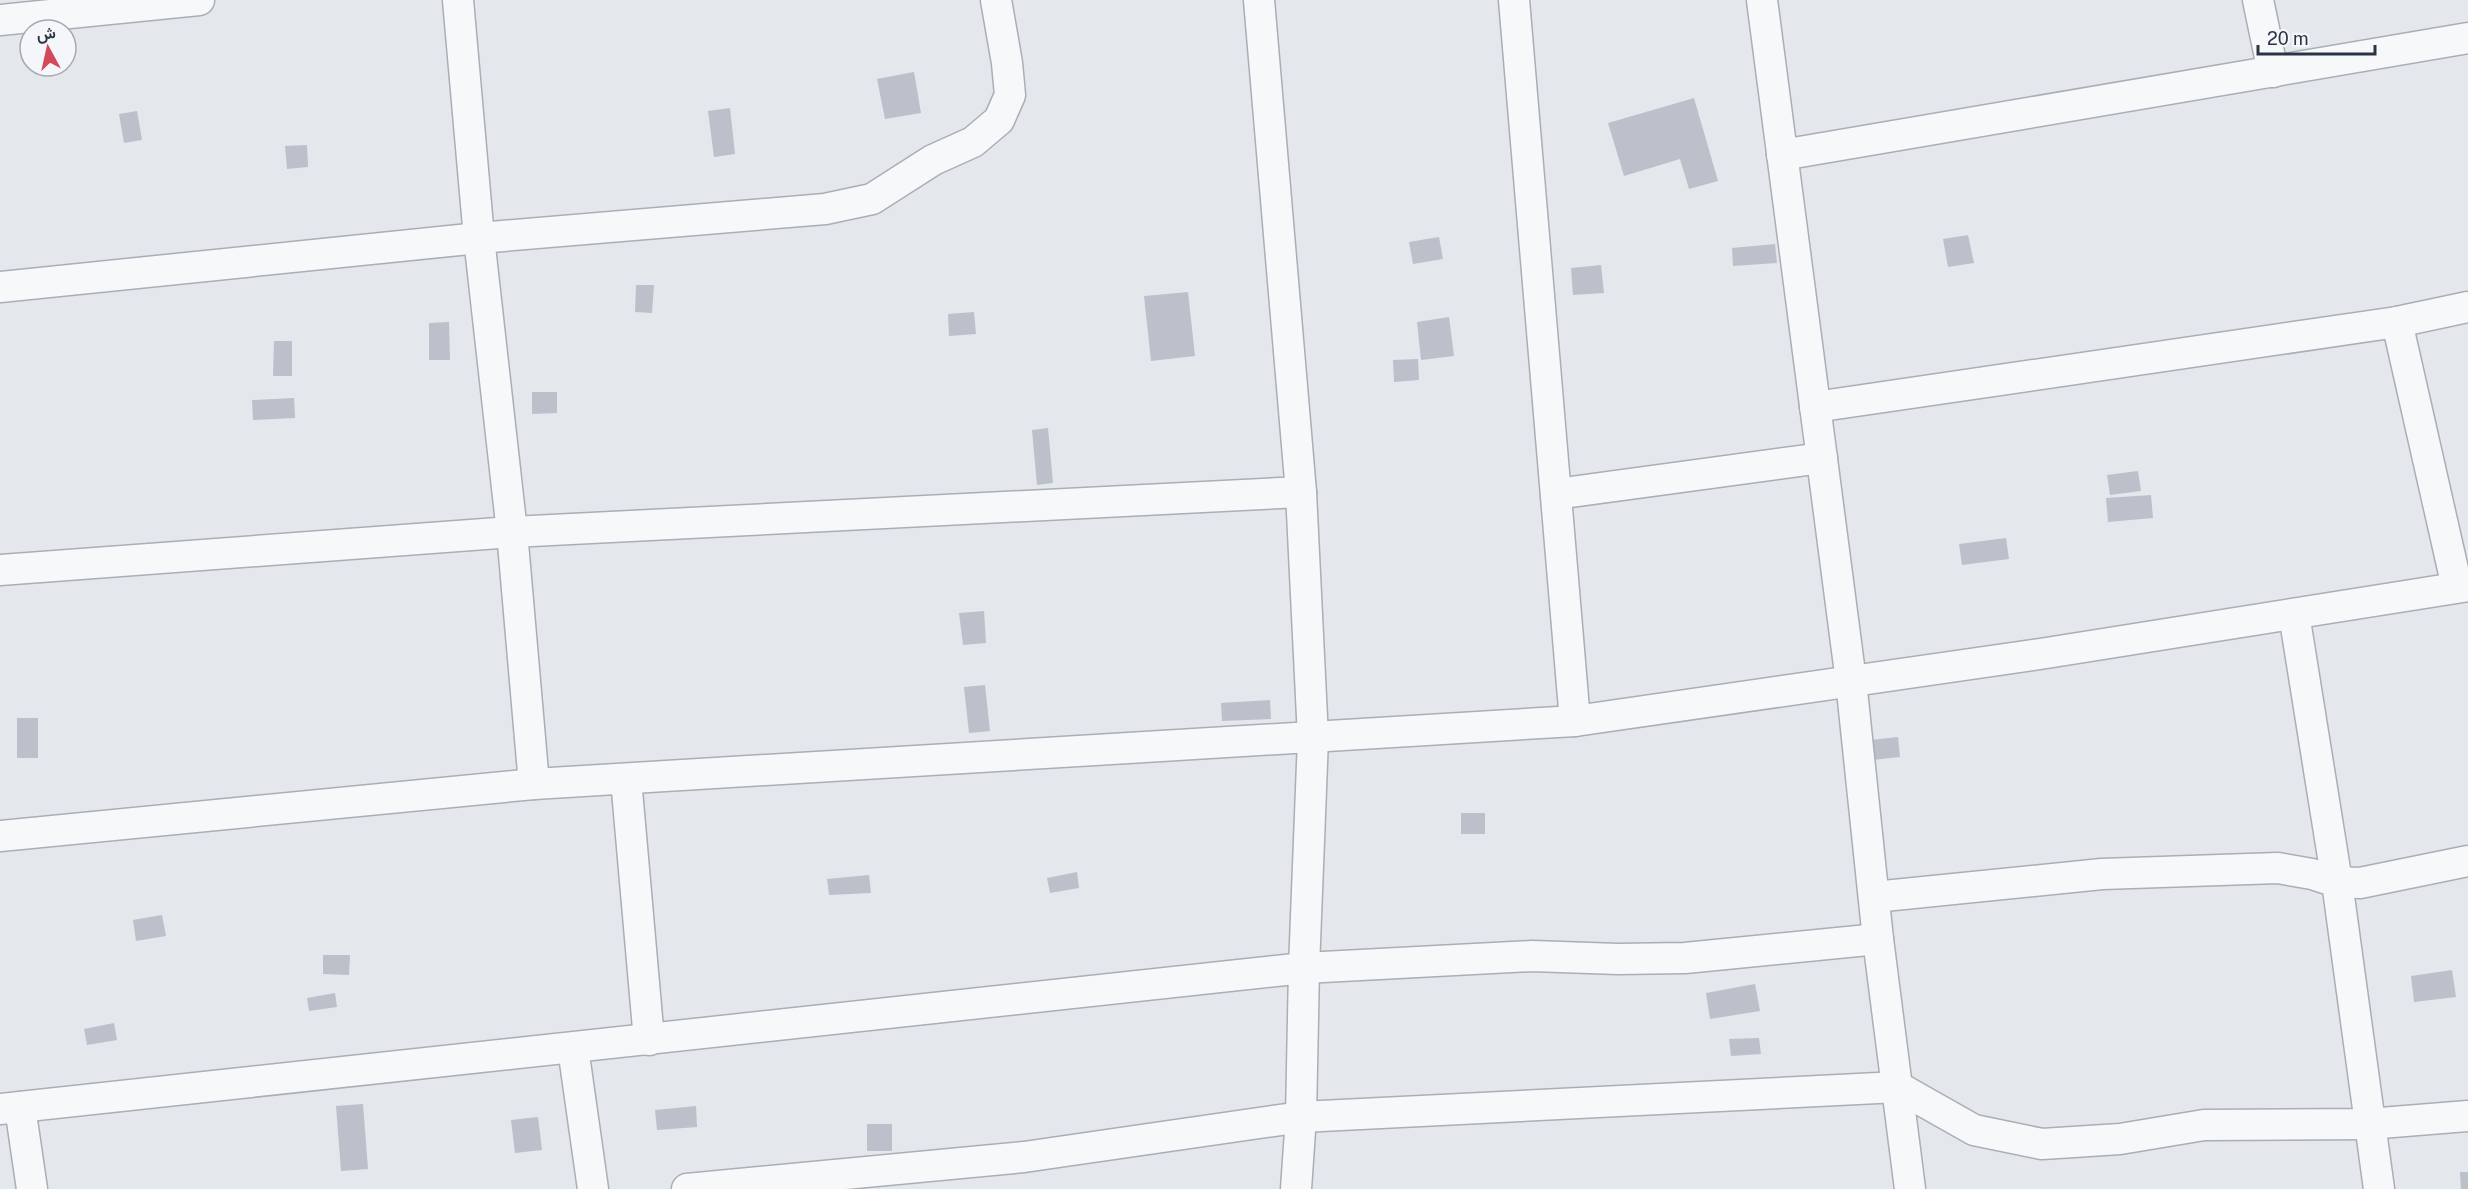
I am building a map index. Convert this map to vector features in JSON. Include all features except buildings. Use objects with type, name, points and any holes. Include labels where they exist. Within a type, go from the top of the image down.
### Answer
[{"type":"street","points":[[0,20],[199,0]]},
{"type":"street","points":[[458,0],[479,238],[512,532],[534,784]]},
{"type":"street","points":[[0,287],[479,238],[825,208],[872,199],[933,160],[973,142],[999,120],[1010,95],[996,0]]},
{"type":"street","points":[[1259,0],[1301,492],[1313,738],[1301,1117],[1296,1189]]},
{"type":"street","points":[[1514,0],[1575,721]]},
{"type":"street","points":[[1762,0],[1851,681],[1878,939],[1910,1189]]},
{"type":"street","points":[[2258,0],[2273,72]]},
{"type":"street","points":[[1782,155],[2468,38]]},
{"type":"street","points":[[1815,407],[2397,322],[2468,307]]},
{"type":"street","points":[[0,836],[534,784],[1575,721],[2294,614],[2462,586],[2397,322]]},
{"type":"street","points":[[1556,494],[1822,458]]},
{"type":"street","points":[[0,570],[512,532],[1301,492]]},
{"type":"street","points":[[2294,614],[2337,882],[2368,1124],[2379,1189]]},
{"type":"street","points":[[626,779],[649,1040]]},
{"type":"street","points":[[1874,897],[2102,874],[2266,868],[2312,874],[2337,882],[2360,883],[2468,861]]},
{"type":"street","points":[[32,1189],[10,1108],[1304,968],[1532,956],[1618,959],[1685,958],[1878,939]]},
{"type":"street","points":[[573,1048],[593,1189]]},
{"type":"street","points":[[687,1189],[1024,1158],[1301,1117],[1898,1087],[1974,1130],[2042,1144],[2120,1139],[2204,1125],[2368,1124],[2468,1116]]}]
